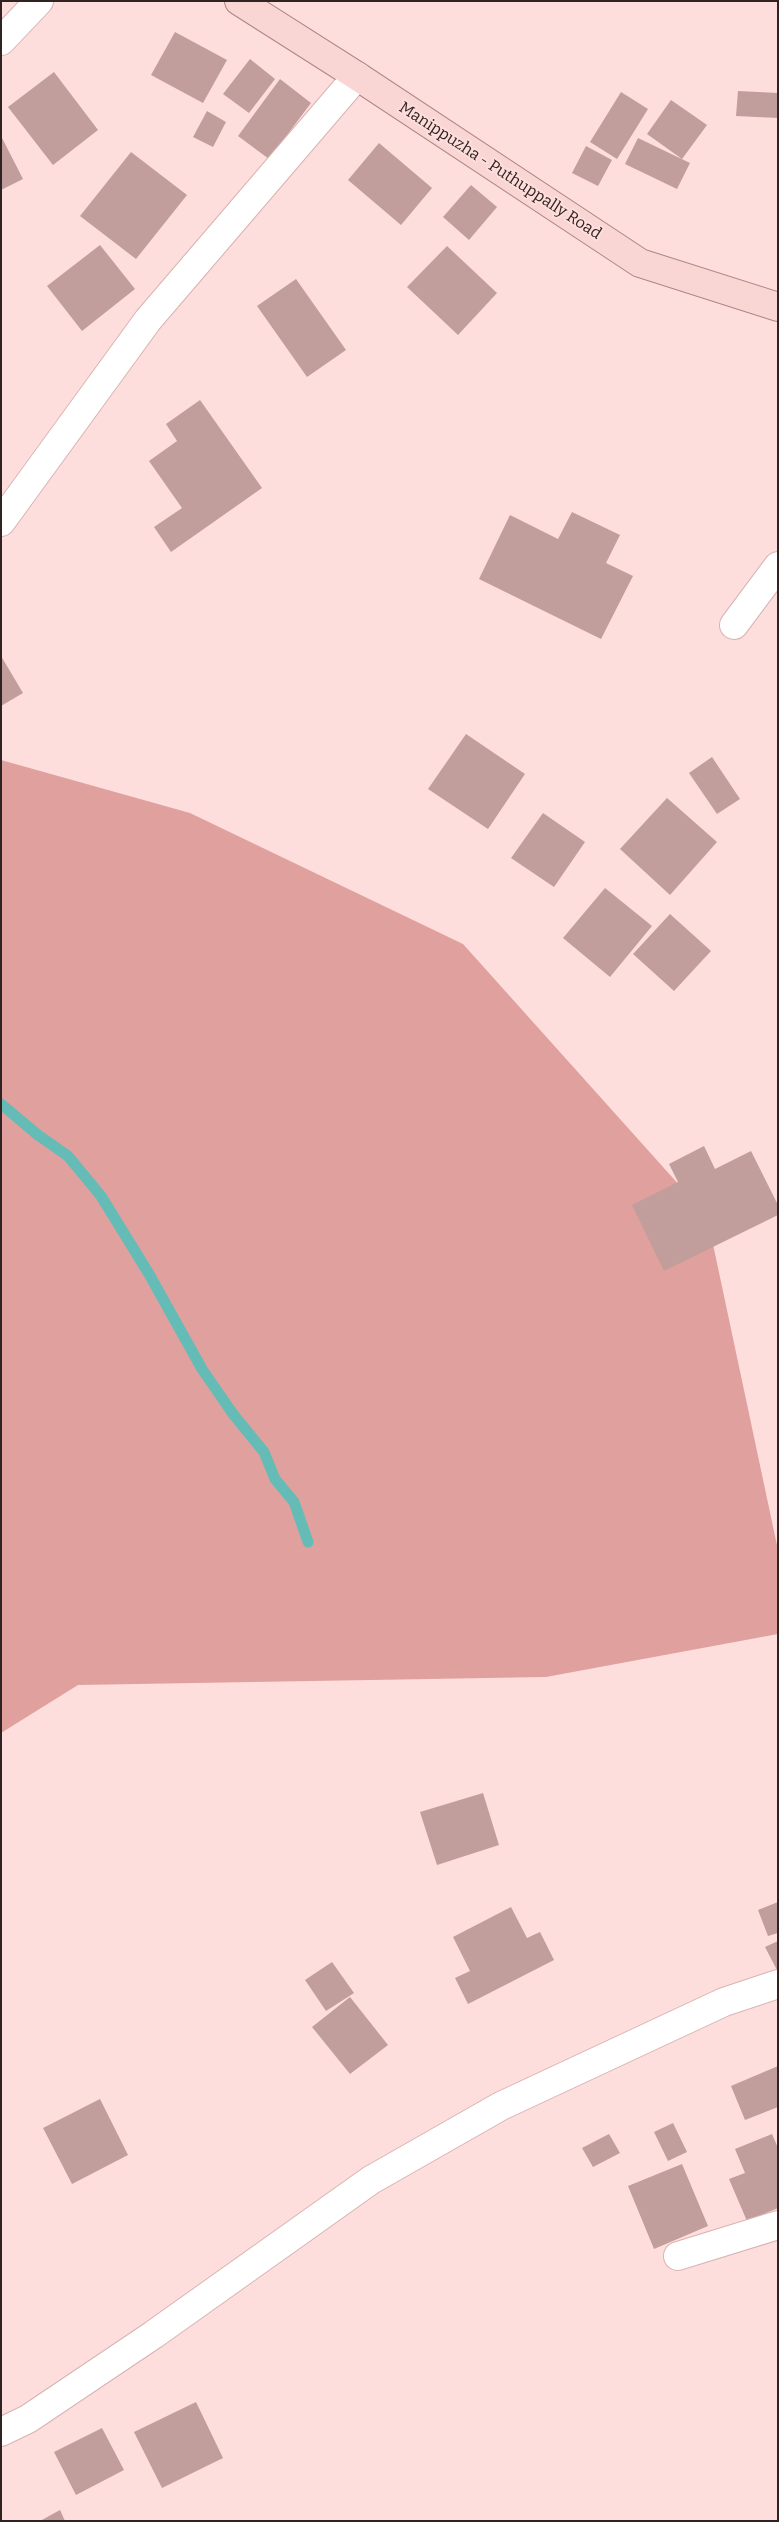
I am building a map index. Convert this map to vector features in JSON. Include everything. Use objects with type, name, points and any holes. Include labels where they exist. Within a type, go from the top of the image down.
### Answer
[{"type":"main road","name":"Manippuzha - Puthuppally Road","points":[[239,1],[357,76],[640,263],[778,307]]},
{"type":"street","points":[[1,41],[39,1]]},
{"type":"street","points":[[1,522],[148,320],[357,76]]},
{"type":"street","points":[[734,625],[778,566]]},
{"type":"street","points":[[1,2432],[28,2419],[153,2335],[380,2176],[501,2106],[724,2002],[778,1984]]},
{"type":"street","points":[[678,2256],[778,2225]]},
{"type":"shaded area","points":[[1,760],[190,813],[463,944],[707,1216],[778,1550],[778,1634],[546,1677],[78,1685],[1,1733]]},
{"type":"building","points":[[175,32],[227,60],[203,103],[151,75]]},
{"type":"building","points":[[250,59],[275,79],[249,113],[223,94]]},
{"type":"building","points":[[54,72],[98,130],[53,165],[8,107]]},
{"type":"building","points":[[280,79],[311,103],[269,159],[238,136]]},
{"type":"building","points":[[738,91],[778,93],[778,118],[736,116]]},
{"type":"building","points":[[621,92],[648,109],[617,159],[590,142]]},
{"type":"building","points":[[671,100],[707,125],[682,159],[647,134]]},
{"type":"building","points":[[207,111],[226,122],[213,147],[193,137]]},
{"type":"building","points":[[1,136],[23,179],[1,190]]},
{"type":"building","points":[[638,138],[690,163],[677,189],[625,164]]},
{"type":"building","points":[[379,143],[432,188],[401,225],[348,180]]},
{"type":"building","points":[[586,146],[612,160],[598,186],[572,173]]},
{"type":"building","points":[[131,152],[187,195],[136,259],[80,216]]},
{"type":"building","points":[[471,185],[497,207],[469,240],[443,217]]},
{"type":"building","points":[[100,245],[135,289],[82,331],[47,286]]},
{"type":"building","points":[[447,246],[497,293],[458,335],[407,287]]},
{"type":"building","points":[[296,279],[346,350],[307,377],[257,306]]},
{"type":"building","points":[[200,400],[262,488],[171,552],[154,527],[182,508],[149,461],[177,441],[166,424]]},
{"type":"building","points":[[572,512],[620,535],[606,563],[633,576],[601,639],[479,579],[510,515],[558,539]]},
{"type":"building","points":[[1,656],[23,693],[1,706]]},
{"type":"building","points":[[466,734],[525,774],[488,829],[428,789]]},
{"type":"building","points":[[712,757],[740,799],[717,814],[689,773]]},
{"type":"building","points":[[667,798],[717,842],[670,895],[620,849]]},
{"type":"building","points":[[543,813],[585,842],[554,887],[511,858]]},
{"type":"building","points":[[605,888],[652,926],[610,977],[563,938]]},
{"type":"building","points":[[670,914],[711,951],[674,991],[633,954]]},
{"type":"building","points":[[704,1146],[715,1169],[751,1151],[778,1205],[778,1215],[664,1271],[632,1205],[678,1182],[669,1164]]},
{"type":"building","points":[[483,1793],[499,1845],[437,1865],[420,1812]]},
{"type":"building","points":[[778,1902],[778,1933],[768,1936],[758,1910]]},
{"type":"building","points":[[511,1907],[527,1938],[540,1932],[554,1960],[468,2004],[455,1978],[470,1971],[453,1937]]},
{"type":"building","points":[[778,1941],[778,1972],[765,1947]]},
{"type":"building","points":[[332,1962],[354,1993],[326,2011],[305,1980]]},
{"type":"building","points":[[350,1997],[388,2045],[350,2074],[312,2027]]},
{"type":"building","points":[[778,2066],[778,2107],[745,2120],[731,2086]]},
{"type":"building","points":[[100,2099],[128,2155],[72,2184],[43,2128]]},
{"type":"building","points":[[673,2123],[687,2152],[668,2161],[654,2132]]},
{"type":"building","points":[[609,2134],[620,2153],[593,2167],[582,2148]]},
{"type":"building","points":[[772,2134],[778,2148],[778,2208],[747,2221],[729,2179],[745,2173],[735,2149]]},
{"type":"building","points":[[682,2164],[708,2226],[654,2249],[628,2186]]},
{"type":"building","points":[[196,2402],[223,2458],[162,2488],[134,2432]]},
{"type":"building","points":[[102,2428],[124,2470],[76,2495],[54,2452]]},
{"type":"building","points":[[60,2510],[65,2521],[40,2521]]},
{"type":"waterway","points":[[1,1104],[38,1135],[68,1156],[101,1196],[149,1274],[202,1369],[233,1414],[264,1452],[275,1479],[294,1502],[308,1542]]}]
